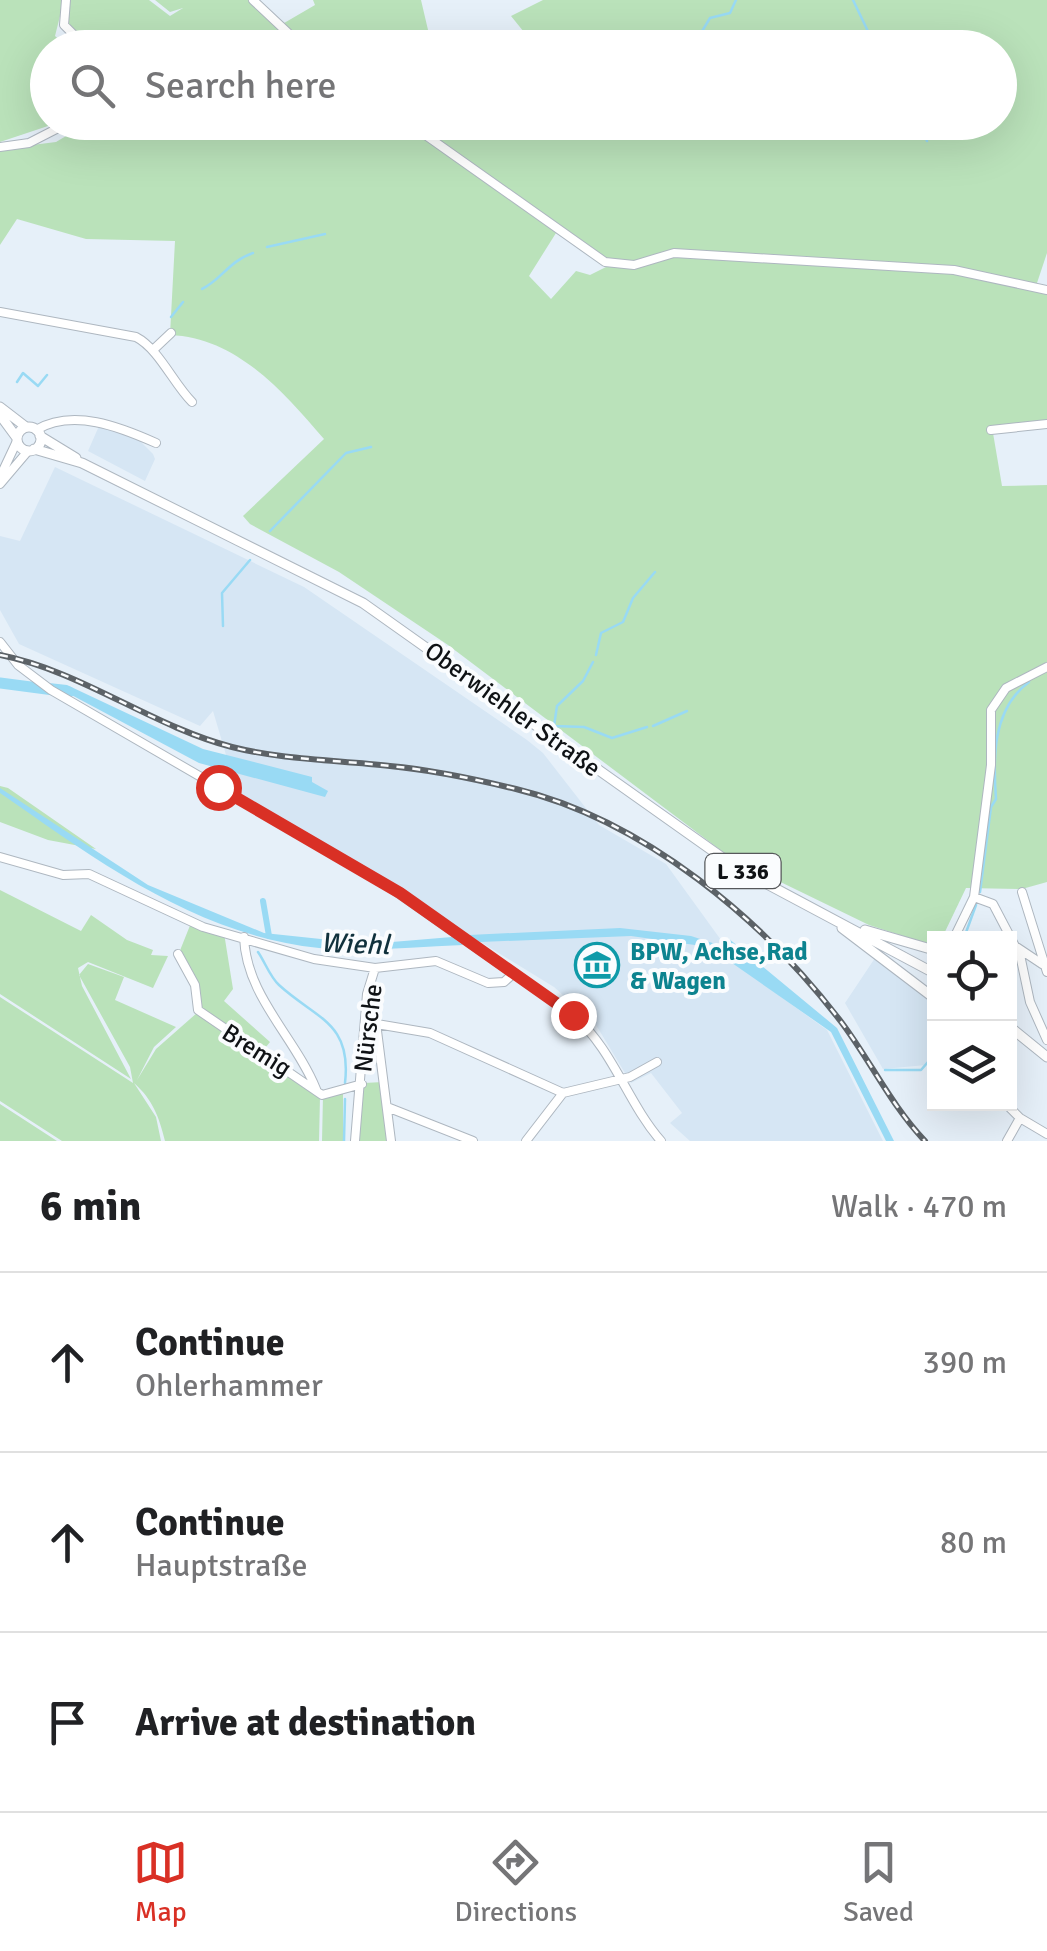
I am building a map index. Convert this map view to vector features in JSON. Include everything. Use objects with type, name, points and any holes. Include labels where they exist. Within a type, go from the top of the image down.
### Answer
[{"type":"main road","name":"Oberwiehler Straße","points":[[0,411],[82,463],[286,561],[418,638],[564,747],[737,868],[927,969]]},
{"type":"main road","name":"Oberwiehler Straße","points":[[0,411],[17,439],[31,450],[82,463]]},
{"type":"main road","points":[[17,439],[34,431]]},
{"type":"main road","points":[[31,450],[34,431]]},
{"type":"main road","name":"L 336","points":[[806,904],[927,993]]},
{"type":"main road","name":"L 336","points":[[850,927],[927,948]]},
{"type":"main road","points":[[1017,1033],[1047,1057]]},
{"type":"street","points":[[66,0],[64,25],[69,30]]},
{"type":"street","points":[[253,0],[285,30]]},
{"type":"street","points":[[0,147],[36,140]]},
{"type":"street","points":[[433,140],[606,262],[634,264],[674,254],[954,270],[1047,290]]},
{"type":"street","points":[[0,312],[136,337],[153,350],[169,378],[192,402]]},
{"type":"street","points":[[153,350],[171,333]]},
{"type":"street","points":[[34,431],[68,419],[118,428],[156,443]]},
{"type":"street","points":[[992,430],[1047,424]]},
{"type":"street","points":[[0,480],[17,439]]},
{"type":"street","points":[[0,480],[31,450]]},
{"type":"street","points":[[0,642],[52,690],[382,882],[592,1030],[642,1120],[661,1141]]},
{"type":"street","points":[[957,931],[974,897],[990,765],[991,710],[1006,688],[1047,668]]},
{"type":"street","points":[[0,857],[64,874],[89,874],[153,907],[244,937],[314,958],[375,968]]},
{"type":"street","points":[[1022,892],[1044,968]]},
{"type":"street","points":[[974,897],[998,910],[1018,948],[1030,1002],[1047,1040]]},
{"type":"street","name":"Bremig","points":[[244,937],[244,959],[277,1026],[317,1092]]},
{"type":"street","points":[[1018,948],[1044,968]]},
{"type":"street","name":"Bremig","points":[[178,954],[196,985],[198,1010],[317,1092],[330,1095],[362,1084]]},
{"type":"street","name":"Nürsche","points":[[354,1141],[368,984],[375,968],[428,960],[488,983],[504,982],[514,973]]},
{"type":"street","points":[[365,1022],[430,1033],[564,1093]]},
{"type":"street","points":[[376,1022],[391,1141]]},
{"type":"street","points":[[526,1141],[564,1093],[620,1078],[657,1062]]},
{"type":"street","points":[[387,1107],[473,1141]]},
{"type":"street","points":[[1013,1111],[1047,1134]]},
{"type":"street","points":[[1006,1141],[1020,1118]]},
{"type":"shaded area","points":[[99,426],[137,438],[153,454],[155,459],[145,481],[88,451]]},
{"type":"shaded area","points":[[55,467],[304,587],[543,753],[599,825],[666,864],[742,969],[827,1030],[883,1141],[690,1141],[670,1123],[682,1113],[651,1073],[631,1083],[596,1025],[554,987],[237,792],[213,711],[200,726],[19,644],[0,610],[0,536],[20,541]]},
{"type":"shaded area","points":[[875,958],[927,999],[927,1064],[883,1069],[845,1003]]},
{"type":"green space","points":[[0,0],[64,0],[56,30],[30,30],[30,132],[0,142]]},
{"type":"green space","points":[[69,0],[149,0],[170,16],[183,8],[170,12],[155,0],[250,0],[279,26],[315,5],[313,0],[421,0],[428,30],[71,30],[64,13]]},
{"type":"green space","points":[[543,0],[1047,0],[1047,253],[1036,286],[1047,290],[1047,420],[993,433],[1002,486],[1047,485],[1047,882],[1022,889],[966,888],[945,931],[927,931],[927,944],[869,925],[731,858],[448,645],[339,572],[250,524],[243,516],[324,439],[275,386],[238,357],[194,338],[170,335],[175,241],[86,239],[17,219],[0,245],[0,149],[59,140],[1017,140],[1017,30],[522,30],[511,16]],"holes":[[[556,233],[606,267],[590,275],[576,271],[551,299],[529,276]]]},
{"type":"green space","points":[[0,786],[96,849],[48,840],[0,822]]},
{"type":"green space","points":[[0,890],[81,931],[91,915],[127,940],[153,950],[151,955],[168,956],[153,988],[88,962],[78,968],[82,986],[131,1079],[0,994]]},
{"type":"green space","points":[[191,923],[224,933],[233,989],[224,1001],[270,1042],[262,1052],[203,1013],[179,953]]},
{"type":"green space","points":[[88,964],[124,977],[115,1000],[176,1027],[154,1047],[137,1080],[156,1049],[198,1012],[320,1097],[319,1141],[165,1141],[154,1109],[134,1083],[156,1117],[161,1141],[62,1141],[0,1101],[0,997],[133,1083],[130,1067],[79,975]]},
{"type":"green space","points":[[383,1082],[389,1141],[356,1141],[364,1083]]},
{"type":"green space","points":[[343,1093],[343,1141],[322,1141],[323,1096]]},
{"type":"green space","points":[[0,1104],[57,1141],[0,1141]]},
{"type":"water","points":[[49,683],[67,685],[203,749],[312,777],[312,782],[328,791],[325,797],[199,763]]},
{"type":"water","name":"Wiehl","points":[[0,788],[148,885],[264,933],[368,944],[452,937],[463,945],[319,948],[231,928],[150,891],[112,868],[0,793]]},
{"type":"water","points":[[620,928],[691,936],[731,949],[724,941],[728,938],[837,1028],[894,1141],[886,1141],[831,1032],[709,947],[631,936],[480,942],[469,935]]},
{"type":"waterway","points":[[703,30],[710,18],[730,13],[736,0]]},
{"type":"waterway","points":[[853,0],[867,30]]},
{"type":"waterway","points":[[267,247],[325,234]]},
{"type":"waterway","points":[[202,289],[253,253]]},
{"type":"waterway","points":[[171,317],[183,302]]},
{"type":"waterway","points":[[17,382],[23,373],[38,386],[47,375]]},
{"type":"waterway","points":[[270,531],[346,453],[371,447]]},
{"type":"waterway","points":[[223,626],[222,593],[250,560]]},
{"type":"waterway","points":[[596,655],[601,633],[623,622],[633,598],[655,572]]},
{"type":"waterway","points":[[593,662],[583,681],[557,706],[554,726],[584,727],[612,738],[647,727]]},
{"type":"waterway","points":[[980,892],[991,807],[996,799],[998,736],[1008,706],[1029,682]]},
{"type":"waterway","points":[[0,683],[69,692]]},
{"type":"waterway","points":[[653,726],[687,711]]},
{"type":"waterway","points":[[263,901],[269,936]]},
{"type":"waterway","points":[[967,931],[976,905]]},
{"type":"waterway","points":[[258,952],[276,982],[337,1034],[346,1063],[345,1083]]},
{"type":"waterway","points":[[885,1070],[921,1070],[927,1063]]},
{"type":"waterway","points":[[344,1141],[345,1099]]},
{"type":"railway","points":[[0,655],[59,673],[173,726],[232,747],[469,778],[564,804],[610,824],[698,879],[776,947],[842,1023],[925,1141]]},
{"type":"place","name":"BPW, Achse,Rad & Wagen","points":[[597,965]]},
{"type":"route","points":[[218,787],[400,893],[573,1015]]}]
